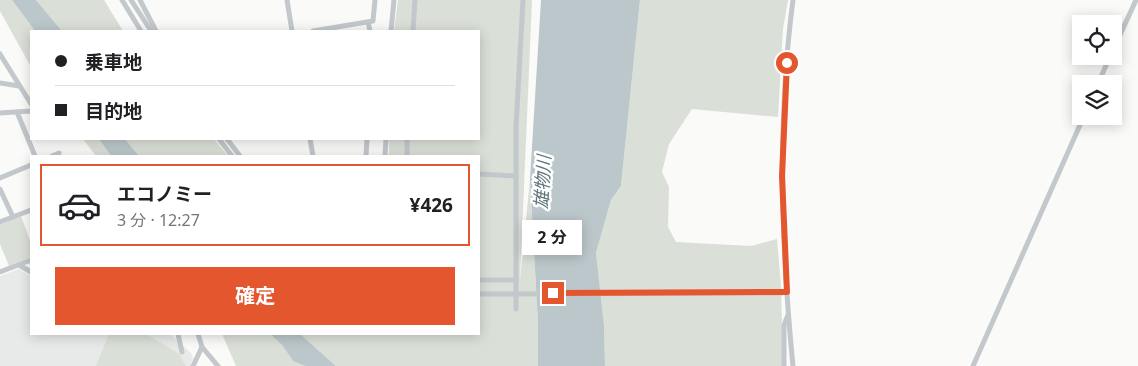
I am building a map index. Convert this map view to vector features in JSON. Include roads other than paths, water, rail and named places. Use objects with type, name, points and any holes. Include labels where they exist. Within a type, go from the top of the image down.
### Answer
[{"type":"street","points":[[122,0],[140,30]]},
{"type":"street","points":[[131,0],[150,30]]},
{"type":"street","points":[[140,0],[155,30]]},
{"type":"street","points":[[287,0],[292,30]]},
{"type":"street","points":[[319,30],[373,21],[376,0]]},
{"type":"street","points":[[391,30],[394,0]]},
{"type":"street","points":[[412,30],[415,0]]},
{"type":"street","points":[[516,309],[516,117],[523,0]]},
{"type":"street","points":[[793,0],[784,99],[782,176],[784,293],[788,312],[793,366]]},
{"type":"street","points":[[1122,31],[1136,0]]},
{"type":"street","points":[[368,22],[370,30]]},
{"type":"street","points":[[0,54],[2,61],[30,102]]},
{"type":"street","points":[[0,83],[19,86]]},
{"type":"street","points":[[0,113],[30,111]]},
{"type":"street","points":[[17,112],[35,155]]},
{"type":"street","points":[[972,366],[1080,125]]},
{"type":"street","points":[[220,140],[231,155]]},
{"type":"street","points":[[228,140],[239,155]]},
{"type":"street","points":[[310,140],[313,155]]},
{"type":"street","points":[[366,155],[367,140]]},
{"type":"street","points":[[386,140],[386,155]]},
{"type":"street","points":[[407,155],[408,140]]},
{"type":"street","points":[[54,155],[59,153]]},
{"type":"street","points":[[0,178],[30,165]]},
{"type":"street","points":[[480,174],[516,176]]},
{"type":"street","points":[[0,189],[12,217]]},
{"type":"street","points":[[0,222],[30,210]]},
{"type":"street","points":[[0,272],[30,260]]},
{"type":"street","points":[[19,265],[30,271]]},
{"type":"street","points":[[480,280],[516,280]]},
{"type":"street","points":[[480,294],[784,293]]},
{"type":"street","points":[[784,366],[784,325],[788,312]]},
{"type":"street","points":[[178,335],[182,352]]},
{"type":"street","points":[[198,335],[202,347],[218,366]]},
{"type":"street","points":[[193,366],[202,347]]},
{"type":"water","points":[[12,0],[36,0],[61,30],[34,30]]},
{"type":"water","name":"雄物川","points":[[541,0],[640,0],[621,186],[611,200],[596,253],[604,325],[605,366],[538,366],[538,323],[530,179]]},
{"type":"water","points":[[100,140],[126,140],[138,155],[110,155]]},
{"type":"water","points":[[271,335],[301,335],[336,366],[305,366],[293,361],[282,345]]}]
